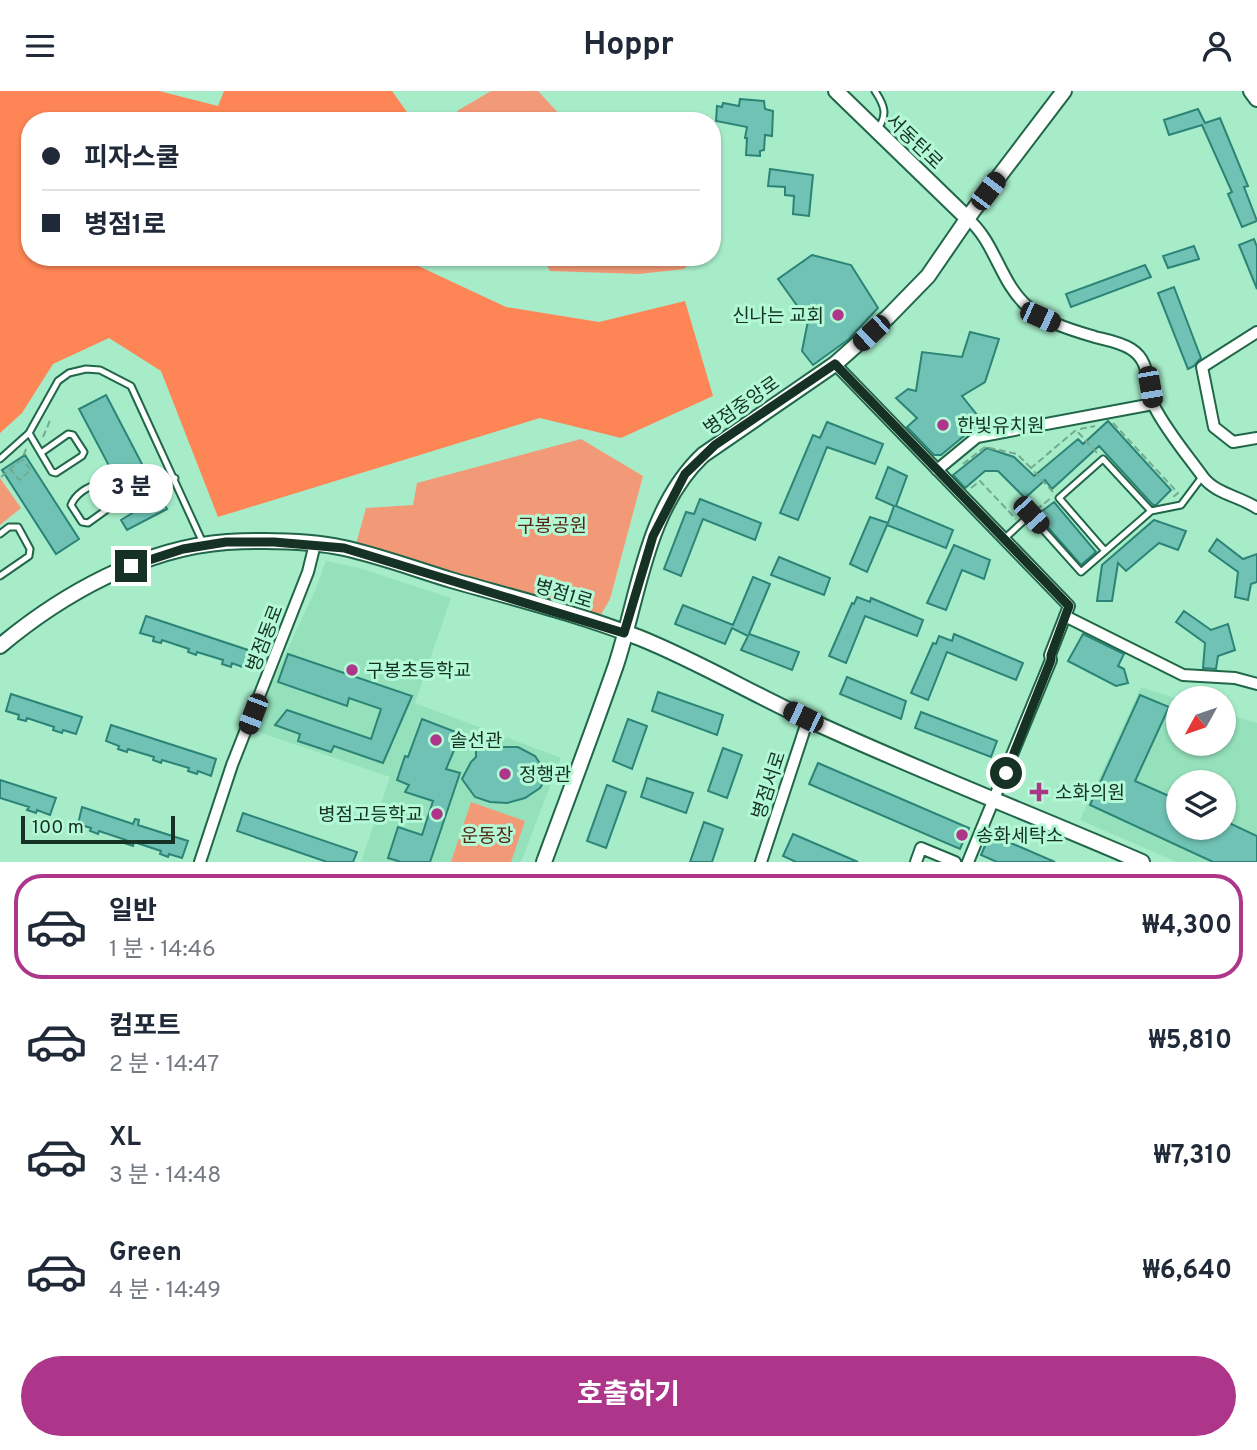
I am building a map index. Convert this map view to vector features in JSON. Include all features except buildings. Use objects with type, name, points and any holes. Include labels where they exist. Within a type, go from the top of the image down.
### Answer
[{"type":"street","name":"서동탄로","points":[[836,91],[968,219]]},
{"type":"street","name":"병점중앙로","points":[[544,862],[616,663],[653,536],[685,474],[715,445],[835,364],[888,317],[928,275],[1064,91]]},
{"type":"street","points":[[1251,91],[1257,99]]},
{"type":"street","points":[[968,219],[985,235],[1000,269],[1025,304],[1040,317],[1130,348],[1140,357],[1147,370],[1153,404],[1210,487],[1247,501],[1257,508]]},
{"type":"street","points":[[1257,332],[1202,366],[1214,427],[1233,442],[1257,438]]},
{"type":"street","points":[[835,364],[1069,606],[1051,660],[968,862]]},
{"type":"street","points":[[937,470],[976,437],[1153,404]]},
{"type":"street","name":"병점1로","points":[[0,646],[38,617],[98,582],[156,557],[226,542],[315,544],[344,548],[641,639],[808,719],[1142,862]]},
{"type":"street","name":"병점동로","points":[[200,862],[232,765],[308,572],[315,544]]},
{"type":"street","points":[[1065,615],[1183,675],[1235,678],[1257,684]]},
{"type":"street","name":"병점서로","points":[[761,862],[808,719]]},
{"type":"street","points":[[916,862],[922,848],[954,862]]},
{"type":"lane","points":[[875,91],[883,103],[885,113],[877,131]]},
{"type":"lane","points":[[0,459],[29,433],[58,381],[69,373],[86,369],[100,370],[131,386],[205,546]]},
{"type":"lane","points":[[29,433],[52,472],[56,473],[84,452],[73,435],[68,434],[41,453]]},
{"type":"lane","points":[[1105,551],[1059,498],[1102,459],[1151,510]]},
{"type":"lane","points":[[1004,539],[1031,515],[1081,572],[1151,510],[1181,505],[1203,477]]},
{"type":"lane","points":[[113,505],[99,485],[93,485],[73,498],[71,505],[82,522],[88,523],[113,505],[132,503],[175,478]]},
{"type":"lane","points":[[0,534],[9,527],[18,527],[30,549],[29,556],[0,576]]},
{"type":"path","points":[[39,440],[46,435],[51,418]]},
{"type":"path","points":[[1109,418],[1178,493],[1158,510]]},
{"type":"path","points":[[1031,468],[1076,430],[1093,428],[1102,421]]},
{"type":"path","points":[[1076,430],[1102,459]]},
{"type":"path","points":[[1,477],[22,459],[27,446]]},
{"type":"path","points":[[958,467],[985,447],[1017,454],[1059,498]]},
{"type":"path","points":[[10,468],[19,480],[31,470],[22,459]]},
{"type":"path","points":[[967,492],[980,481],[1019,523]]},
{"type":"path","points":[[1031,515],[1049,498],[1059,498]]},
{"type":"shaded area","points":[[0,91],[159,91],[218,106],[224,91],[392,91],[407,112],[21,112],[21,266],[418,266],[506,307],[599,322],[685,301],[713,396],[621,438],[540,418],[218,517],[161,371],[109,338],[53,364],[22,413],[0,433]]},
{"type":"shaded area","points":[[326,561],[359,568],[451,598],[415,703],[561,758],[521,862],[361,862],[390,777],[250,729],[314,593]]},
{"type":"shaded area","points":[[1141,687],[1166,695],[1166,756],[1236,756],[1236,717],[1257,723],[1257,862],[1177,862],[1080,820]]},
{"type":"green space","points":[[491,91],[538,91],[557,112],[458,112]]},
{"type":"green space","points":[[547,266],[687,266],[684,269],[639,274],[550,271]]},
{"type":"green space","name":"구봉공원","points":[[581,439],[643,476],[610,599],[599,618],[356,544],[366,508],[413,505],[417,483]]},
{"type":"green space","points":[[0,478],[21,508],[0,525]]},
{"type":"green space","name":"운동장","points":[[471,802],[525,821],[511,862],[451,862]]},
{"type":"place","name":"신나는 교회","points":[[838,315]]},
{"type":"place","name":"한빛유치원","points":[[943,425]]},
{"type":"place","name":"구봉초등학교","points":[[352,670]]},
{"type":"place","name":"솔선관","points":[[436,740]]},
{"type":"place","name":"정행관","points":[[505,774]]},
{"type":"place","name":"소화의원","points":[[1039,792]]},
{"type":"place","name":"병점고등학교","points":[[437,814]]},
{"type":"place","name":"송화세탁소","points":[[962,835]]},
{"type":"route","points":[[131,566],[183,549],[226,542],[315,544],[344,548],[624,633],[653,536],[685,474],[715,445],[835,364],[1069,606],[1051,660],[1006,773]]}]
